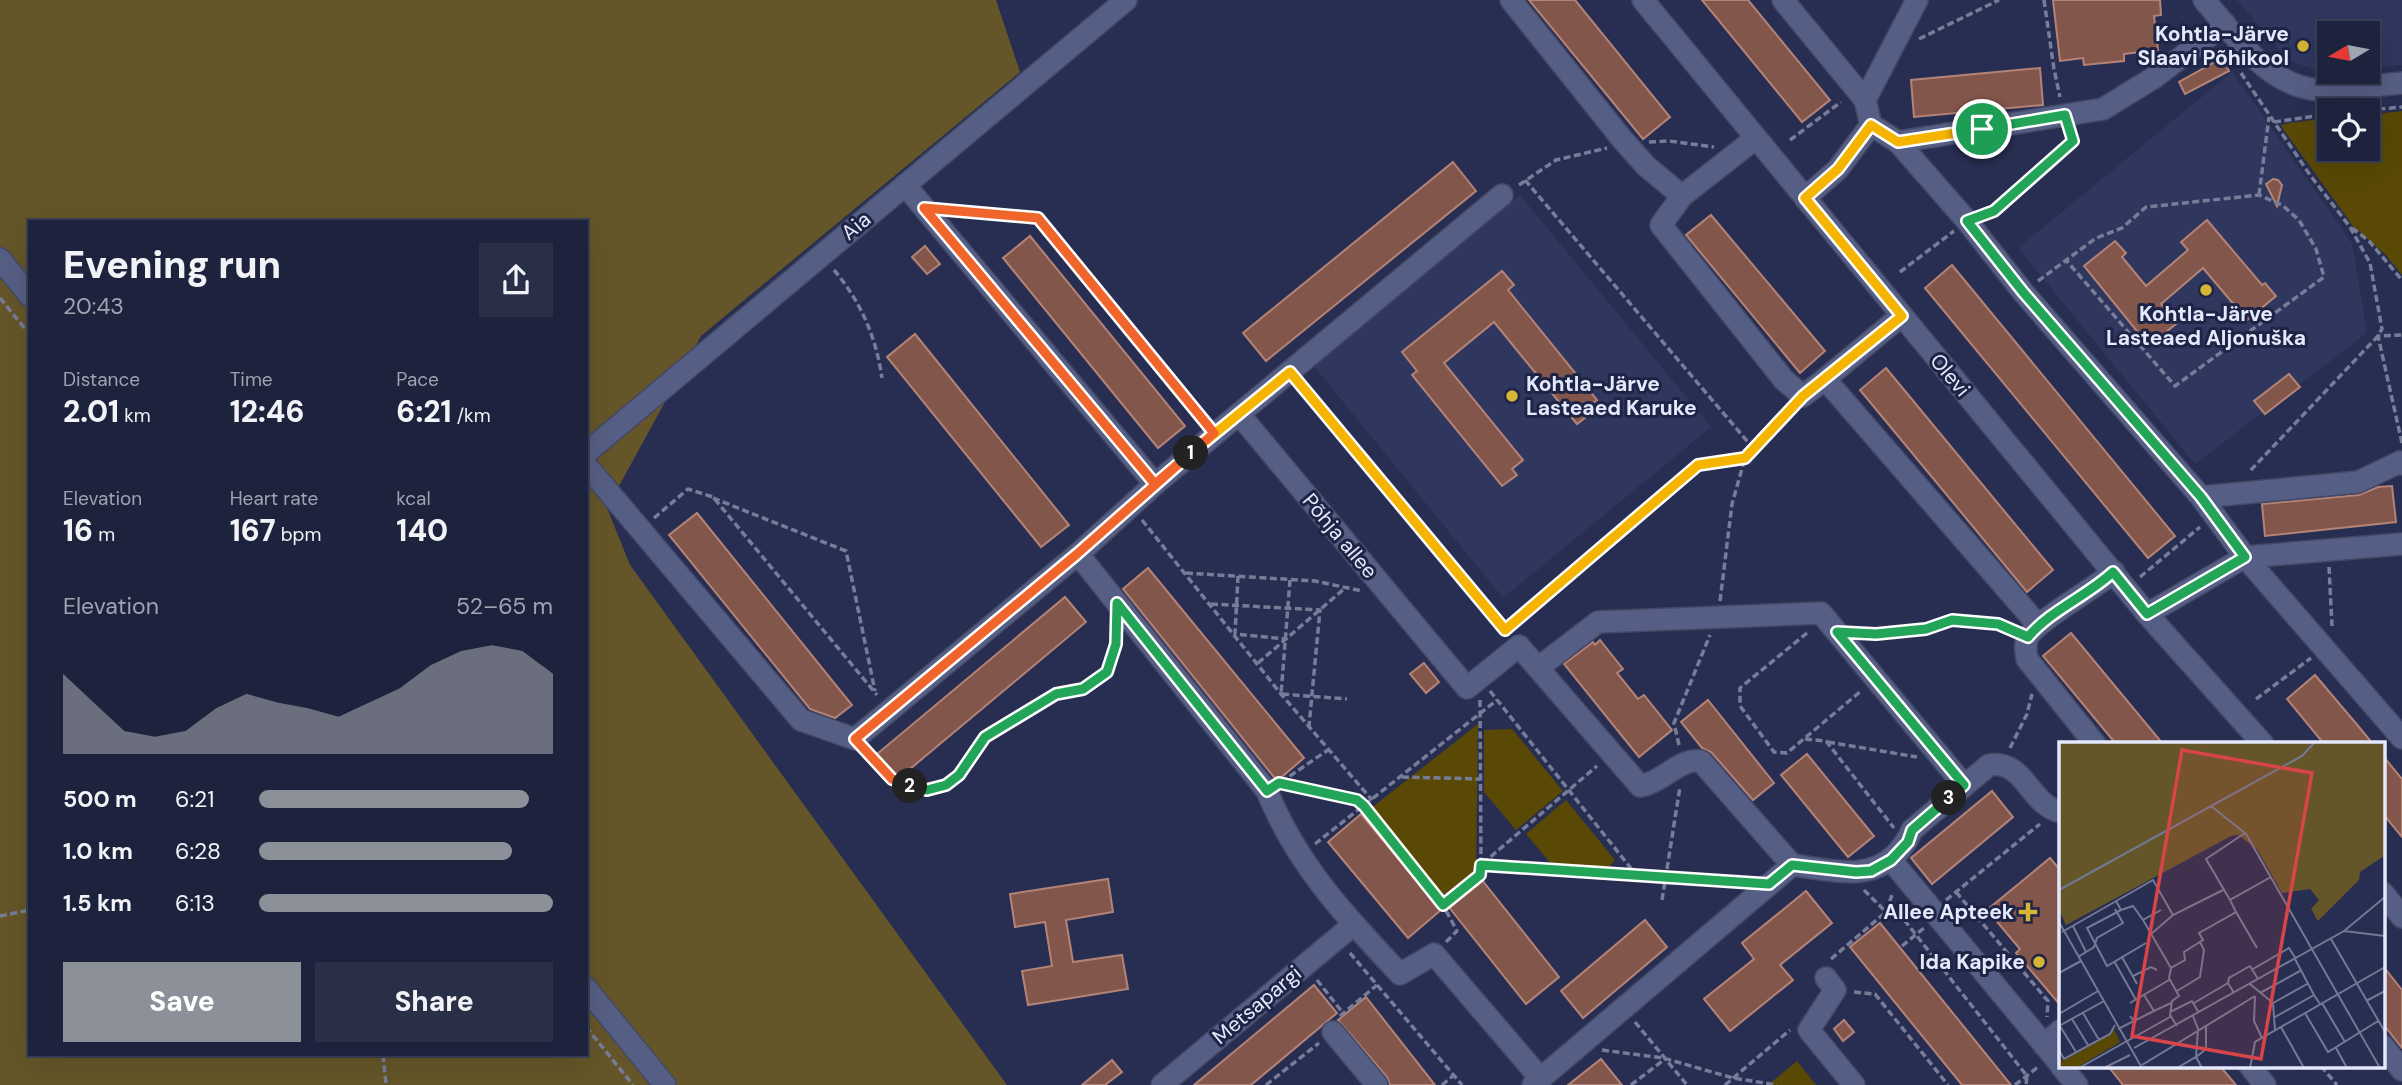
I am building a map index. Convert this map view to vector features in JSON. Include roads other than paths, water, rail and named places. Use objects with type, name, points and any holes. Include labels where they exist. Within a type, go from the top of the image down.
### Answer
[{"type":"street","name":"Aia","points":[[588,451],[1126,0]]},
{"type":"street","points":[[1511,0],[1622,139],[1646,166],[1682,196]]},
{"type":"street","name":"Olevi","points":[[1643,0],[2147,614],[2255,741]]},
{"type":"street","points":[[1783,0],[1861,95],[1871,125],[1898,142],[1967,221],[2023,292],[2201,497],[2245,557],[2402,738]]},
{"type":"street","points":[[1861,95],[1889,54],[1917,0]]},
{"type":"street","points":[[2204,0],[2269,72],[2293,85],[2320,90],[2402,83]]},
{"type":"street","points":[[1898,142],[2104,109],[2155,77],[2225,24]]},
{"type":"street","points":[[1805,198],[1838,169],[1871,125]]},
{"type":"street","points":[[1756,138],[1682,196],[1661,225],[1784,380],[1803,396],[1902,316]]},
{"type":"street","points":[[905,185],[1155,484]]},
{"type":"street","points":[[588,467],[801,720],[855,739],[1077,554],[1214,433],[1502,195]]},
{"type":"street","points":[[0,259],[28,294]]},
{"type":"street","points":[[1825,379],[2033,631]]},
{"type":"street","name":"Põhja allee","points":[[1239,414],[1467,688],[1479,678],[1512,638],[1538,668]]},
{"type":"street","points":[[2201,497],[2358,482],[2400,462],[2402,464]]},
{"type":"street","points":[[2147,614],[2245,557],[2402,544]]},
{"type":"street","points":[[1077,554],[1273,787],[1280,824],[1345,931],[1401,974],[1434,954],[1537,1082],[1792,865]]},
{"type":"street","points":[[2093,742],[2027,659],[2025,648],[2033,631],[2113,572]]},
{"type":"street","points":[[1964,785],[1821,613],[1598,622],[1538,668],[1640,786],[1649,785],[1691,760],[1701,761],[1792,865],[1856,872],[1871,871],[1891,860],[1908,842],[1912,830],[1989,765],[2002,763],[2014,769],[2040,800],[2058,812]]},
{"type":"street","points":[[1891,860],[2055,1058]]},
{"type":"street","points":[[2384,894],[2402,917]]},
{"type":"street","name":"Metsapargi","points":[[1162,1085],[1345,931]]},
{"type":"street","points":[[1830,984],[1810,1030],[1854,1085]]},
{"type":"street","points":[[588,990],[665,1085]]},
{"type":"street","points":[[1338,1022],[1377,1085]]},
{"type":"street","points":[[2055,1058],[2059,1039]]},
{"type":"street","points":[[2384,1047],[2402,1070]]},
{"type":"street","points":[[2063,1068],[2077,1085]]},
{"type":"street","points":[[2252,1068],[2265,1085]]},
{"type":"place","name":"Kohtla-Järve Slaavi Põhikool","points":[[2303,46]]},
{"type":"place","name":"Kohtla-Järve Lasteaed Aljonuška","points":[[2206,290]]},
{"type":"place","name":"Kohtla-Järve Lasteaed Karuke","points":[[1512,396]]},
{"type":"place","name":"Allee Apteek","points":[[2028,912]]},
{"type":"place","name":"Ida Kapike","points":[[2039,962]]}]
